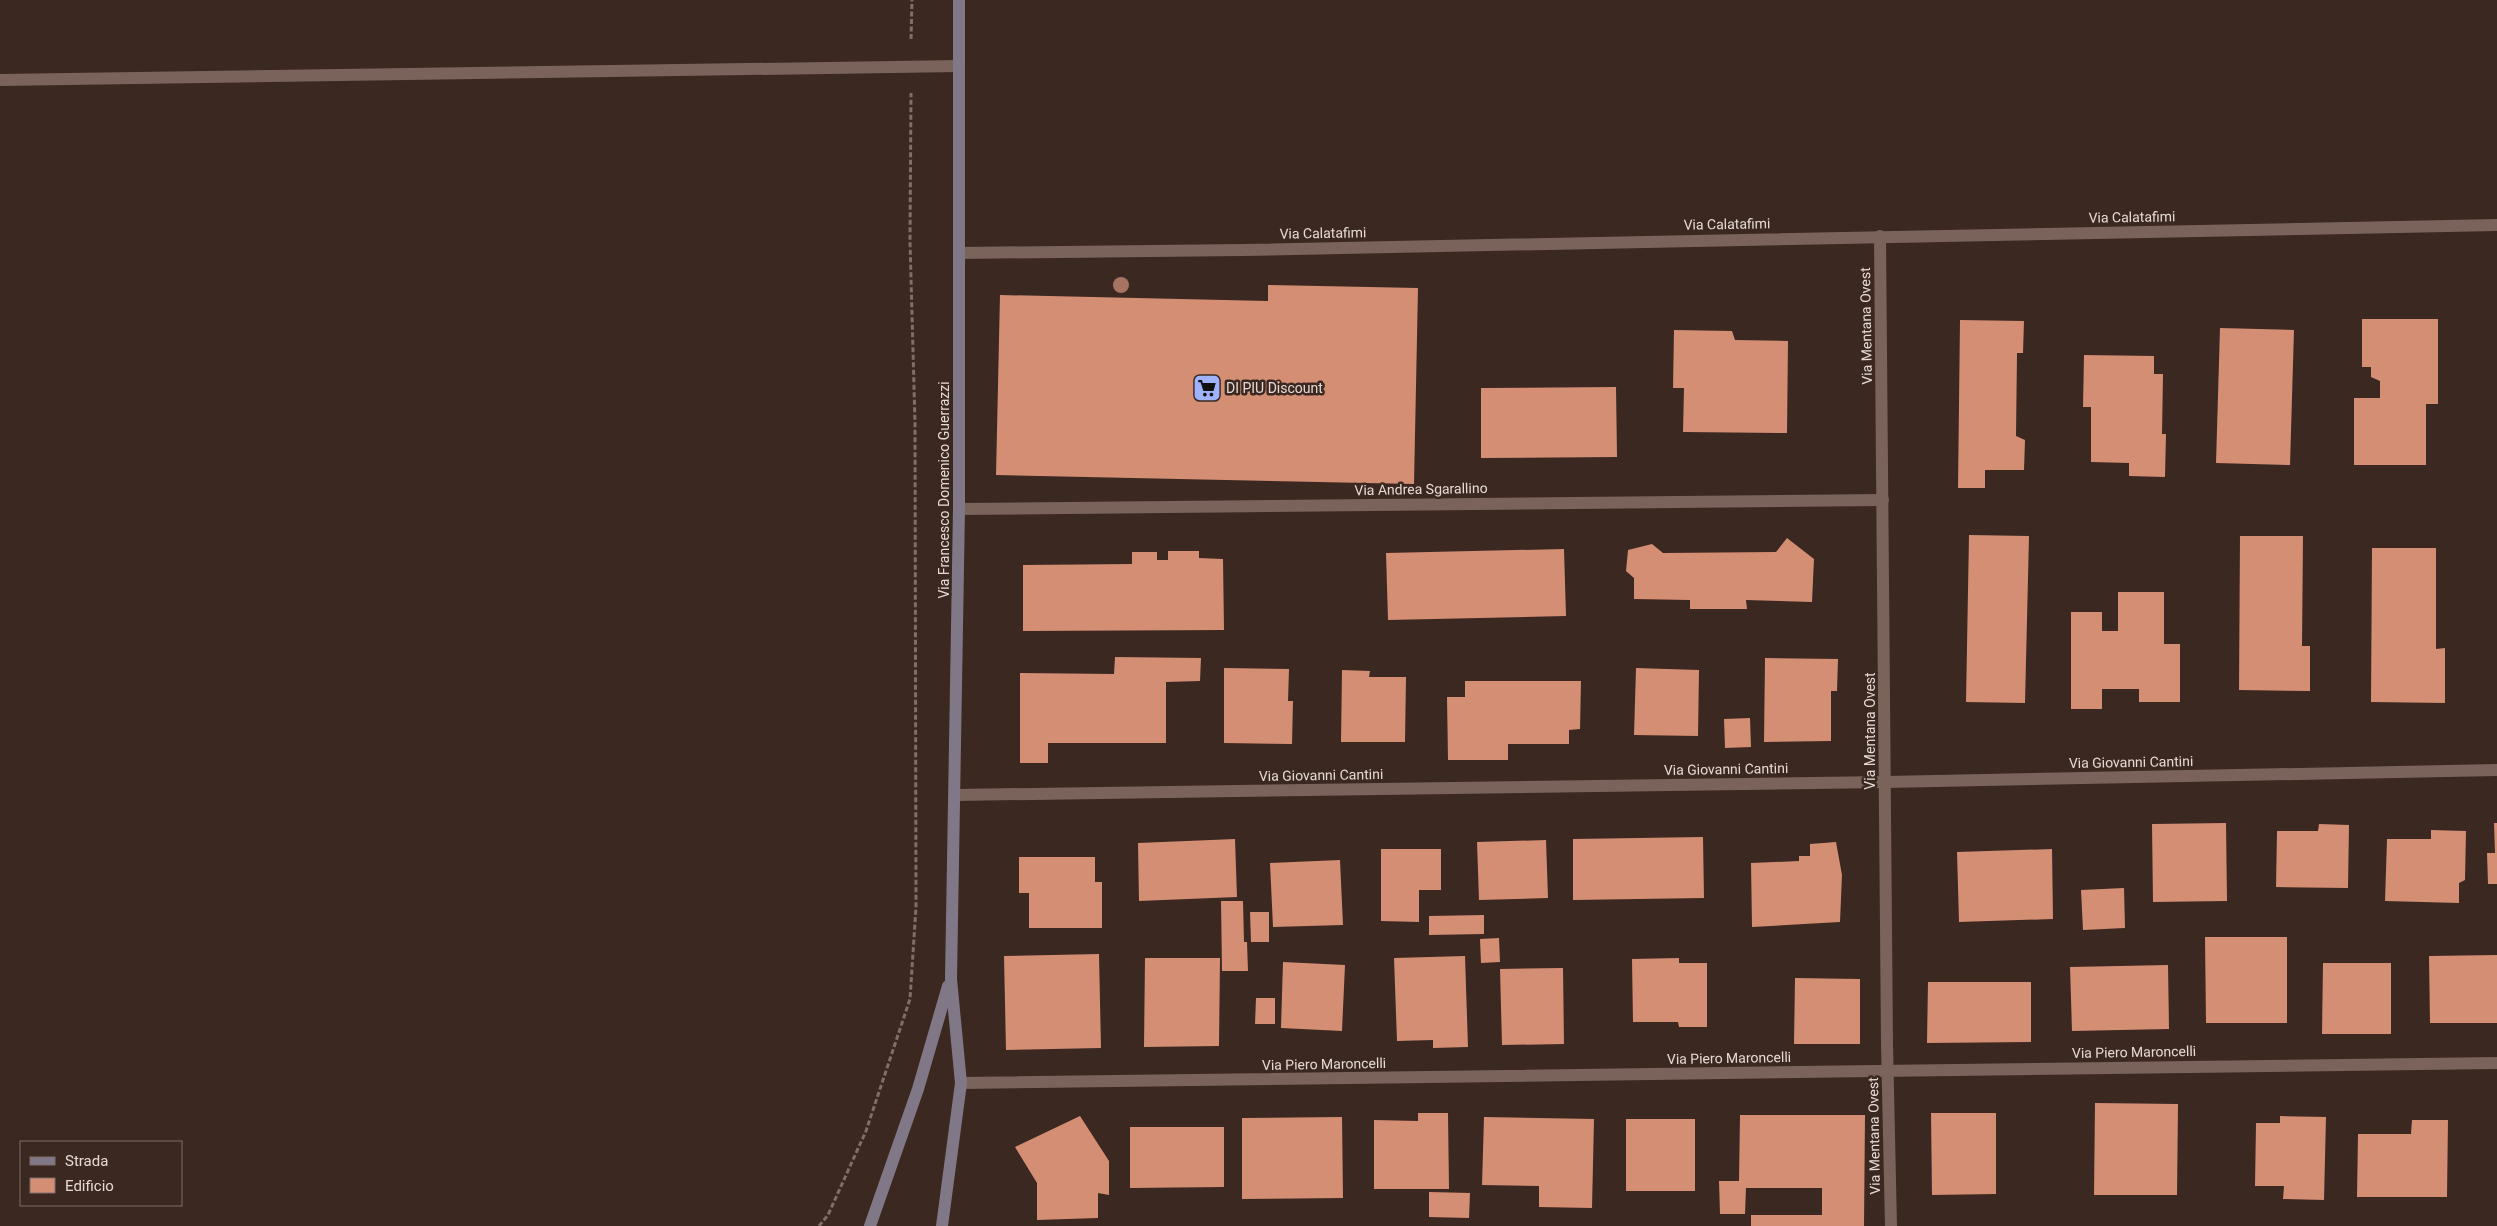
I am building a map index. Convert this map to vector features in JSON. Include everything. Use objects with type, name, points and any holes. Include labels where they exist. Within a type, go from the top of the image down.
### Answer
[{"type":"street","name":"Via Francesco Domenico Guerrazzi","points":[[942,1226],[961,1083],[951,979],[959,509],[959,0]]},
{"type":"street","points":[[0,80],[959,66]]},
{"type":"street","name":"Via Calatafimi","points":[[958,253],[1251,250],[2497,225]]},
{"type":"street","name":"Via Mentana Ovest","points":[[1880,236],[1887,1071],[1891,1226]]},
{"type":"street","name":"Via Andrea Sgarallino","points":[[959,509],[1883,500]]},
{"type":"street","name":"Via Giovanni Cantini","points":[[955,795],[1885,782],[2497,770]]},
{"type":"street","name":"Via Francesco Domenico Guerrazzi","points":[[870,1226],[918,1090],[951,979]]},
{"type":"street","name":"Via Piero Maroncelli","points":[[961,1083],[2497,1063]]},
{"type":"path","points":[[819,1226],[828,1215],[866,1131],[910,999],[912,979],[916,907],[915,423],[910,240],[912,0]]},
{"type":"building","name":"DI PIU Discount","points":[[1268,285],[1418,288],[1414,484],[996,475],[1000,295],[1268,301]]},
{"type":"building","points":[[2362,319],[2438,319],[2438,404],[2426,404],[2426,465],[2354,465],[2354,398],[2380,398],[2380,381],[2371,377],[2371,367],[2362,367]]},
{"type":"building","points":[[1960,320],[2024,321],[2023,353],[2017,353],[2016,436],[2025,440],[2024,470],[1985,470],[1985,488],[1958,488]]},
{"type":"building","points":[[2220,328],[2294,330],[2290,465],[2216,463]]},
{"type":"building","points":[[1674,330],[1732,331],[1735,340],[1788,341],[1787,433],[1683,432],[1684,388],[1673,388]]},
{"type":"building","points":[[2084,355],[2154,356],[2154,374],[2163,374],[2162,434],[2166,434],[2165,477],[2129,476],[2129,463],[2091,462],[2091,407],[2083,407]]},
{"type":"building","points":[[1616,387],[1617,457],[1481,458],[1481,388]]},
{"type":"building","points":[[1969,535],[2029,536],[2025,703],[1966,702]]},
{"type":"building","points":[[2240,536],[2303,536],[2302,646],[2310,646],[2310,691],[2239,690]]},
{"type":"building","points":[[1787,538],[1814,559],[1812,602],[1746,600],[1747,609],[1690,609],[1690,600],[1634,599],[1634,578],[1626,571],[1628,550],[1652,544],[1663,553],[1776,552]]},
{"type":"building","points":[[2372,548],[2436,548],[2436,649],[2445,648],[2445,703],[2371,702]]},
{"type":"building","points":[[1564,549],[1566,616],[1388,620],[1386,553]]},
{"type":"building","points":[[1168,551],[1199,551],[1199,558],[1223,559],[1224,630],[1023,631],[1023,565],[1132,564],[1132,552],[1157,552],[1157,560],[1168,560]]},
{"type":"building","points":[[2118,592],[2164,592],[2164,644],[2180,644],[2180,702],[2139,702],[2139,689],[2102,689],[2102,709],[2071,709],[2071,612],[2102,612],[2102,631],[2118,631]]},
{"type":"building","points":[[1115,657],[1201,658],[1200,681],[1166,682],[1166,743],[1048,743],[1048,763],[1020,763],[1020,673],[1114,674]]},
{"type":"building","points":[[1765,658],[1838,659],[1837,691],[1831,691],[1831,741],[1764,742]]},
{"type":"building","points":[[1224,668],[1289,669],[1288,701],[1293,701],[1292,744],[1224,743]]},
{"type":"building","points":[[1636,668],[1699,670],[1698,736],[1634,735]]},
{"type":"building","points":[[1342,670],[1370,671],[1369,677],[1406,677],[1405,742],[1341,742]]},
{"type":"building","points":[[1465,681],[1581,681],[1580,729],[1569,730],[1569,744],[1508,744],[1508,760],[1448,760],[1447,697],[1465,697]]},
{"type":"building","points":[[1750,718],[1751,747],[1725,748],[1724,719]]},
{"type":"building","points":[[2226,823],[2227,901],[2153,902],[2152,824]]},
{"type":"building","points":[[2494,823],[2497,823],[2497,884],[2488,884],[2487,853],[2495,853]]},
{"type":"building","points":[[2319,824],[2349,825],[2348,888],[2276,887],[2277,831],[2318,831]]},
{"type":"building","points":[[2431,830],[2466,831],[2465,880],[2459,883],[2459,903],[2385,901],[2387,839],[2431,839]]},
{"type":"building","points":[[1703,837],[1704,898],[1573,900],[1573,839]]},
{"type":"building","points":[[1235,839],[1237,897],[1139,901],[1138,843]]},
{"type":"building","points":[[1546,840],[1548,898],[1479,900],[1477,842]]},
{"type":"building","points":[[1836,842],[1842,875],[1840,922],[1752,927],[1751,863],[1799,861],[1799,856],[1810,856],[1810,844]]},
{"type":"building","points":[[1381,849],[1441,849],[1441,890],[1419,890],[1419,922],[1381,921]]},
{"type":"building","points":[[2052,849],[2053,919],[1959,922],[1957,852]]},
{"type":"building","points":[[1019,857],[1095,857],[1095,882],[1102,882],[1102,928],[1029,928],[1029,893],[1019,893]]},
{"type":"building","points":[[1340,860],[1343,925],[1273,927],[1270,863]]},
{"type":"building","points":[[2124,888],[2125,928],[2083,930],[2081,890]]},
{"type":"building","points":[[1221,901],[1243,901],[1244,942],[1247,942],[1248,971],[1222,971]]},
{"type":"building","points":[[1250,912],[1269,912],[1269,942],[1251,942]]},
{"type":"building","points":[[1484,915],[1484,934],[1429,935],[1429,916]]},
{"type":"building","points":[[2205,937],[2287,937],[2287,1023],[2206,1023]]},
{"type":"building","points":[[1499,938],[1500,962],[1481,963],[1480,939]]},
{"type":"building","points":[[1099,954],[1101,1048],[1006,1050],[1004,956]]},
{"type":"building","points":[[2497,955],[2497,1023],[2430,1023],[2429,956]]},
{"type":"building","points":[[1465,956],[1468,1047],[1433,1048],[1433,1040],[1397,1041],[1394,958]]},
{"type":"building","points":[[1145,958],[1220,958],[1219,1046],[1144,1047]]},
{"type":"building","points":[[1679,958],[1679,963],[1707,963],[1707,1027],[1679,1027],[1678,1022],[1633,1022],[1632,959]]},
{"type":"building","points":[[1283,962],[1345,965],[1342,1031],[1281,1028]]},
{"type":"building","points":[[2323,963],[2391,963],[2391,1034],[2322,1034]]},
{"type":"building","points":[[2168,965],[2169,1029],[2072,1031],[2070,967]]},
{"type":"building","points":[[1563,968],[1564,1044],[1502,1045],[1500,969]]},
{"type":"building","points":[[1795,978],[1860,979],[1860,1044],[1794,1044]]},
{"type":"building","points":[[1928,982],[2031,982],[2031,1042],[1927,1043]]},
{"type":"building","points":[[1256,998],[1275,998],[1275,1024],[1255,1024]]},
{"type":"building","points":[[2095,1103],[2178,1104],[2177,1195],[2094,1195]]},
{"type":"building","points":[[1418,1113],[1448,1113],[1449,1189],[1374,1189],[1374,1120],[1418,1121]]},
{"type":"building","points":[[1931,1113],[1996,1113],[1996,1194],[1932,1195]]},
{"type":"building","points":[[1740,1115],[1865,1115],[1864,1226],[1751,1226],[1751,1215],[1822,1215],[1822,1188],[1746,1188],[1745,1214],[1720,1214],[1719,1181],[1739,1181]]},
{"type":"building","points":[[1080,1116],[1109,1161],[1109,1195],[1098,1193],[1098,1218],[1037,1220],[1037,1183],[1015,1147]]},
{"type":"building","points":[[2280,1116],[2326,1117],[2324,1200],[2283,1199],[2284,1186],[2255,1186],[2256,1123],[2280,1123]]},
{"type":"building","points":[[1342,1117],[1343,1198],[1242,1199],[1242,1118]]},
{"type":"building","points":[[1484,1117],[1594,1119],[1592,1208],[1539,1207],[1539,1186],[1482,1185]]},
{"type":"building","points":[[1626,1119],[1695,1119],[1695,1191],[1626,1191]]},
{"type":"building","points":[[2412,1120],[2448,1120],[2447,1197],[2357,1197],[2358,1134],[2411,1134]]},
{"type":"building","points":[[1130,1127],[1224,1127],[1224,1187],[1130,1188]]},
{"type":"building","points":[[1429,1192],[1470,1193],[1469,1218],[1429,1217]]},
{"type":"place","name":"DI PIU Discount","points":[[1207,388]]}]
